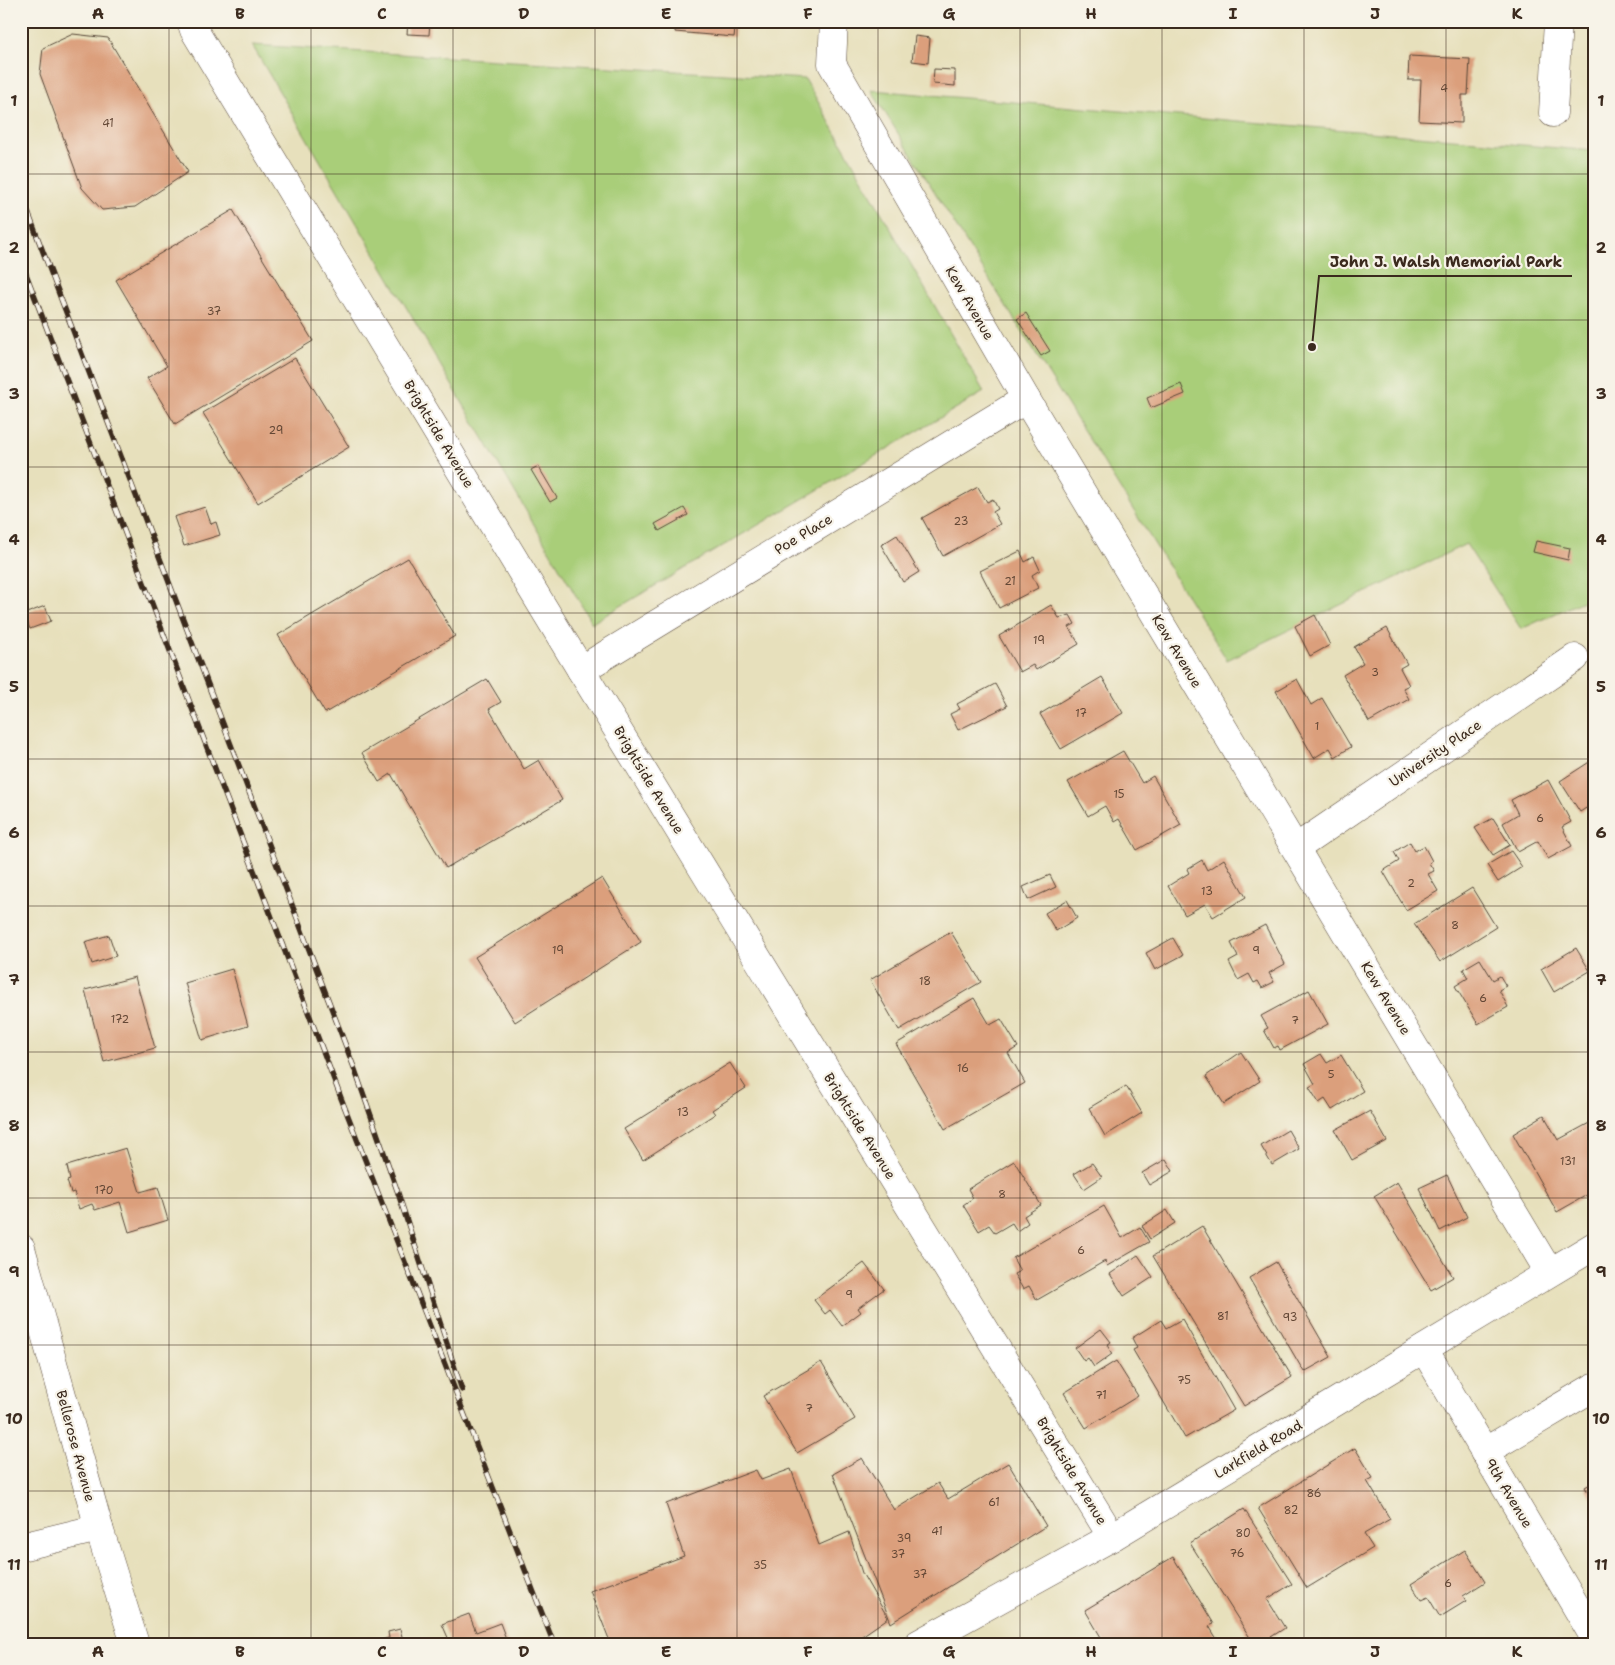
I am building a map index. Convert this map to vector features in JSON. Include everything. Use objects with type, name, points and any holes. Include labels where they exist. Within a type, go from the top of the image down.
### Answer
[{"type":"street","name":"Brightside Avenue","points":[[191,21],[199,38],[581,670],[1112,1536]]},
{"type":"street","name":"Kew Avenue","points":[[834,21],[832,64],[1026,399],[1549,1272]]},
{"type":"street","points":[[1553,113],[1558,21]]},
{"type":"street","name":"Poe Place","points":[[581,670],[1026,399]]},
{"type":"street","name":"University Place","points":[[1296,848],[1575,658]]},
{"type":"street","name":"Larkfield Road","points":[[918,1644],[1112,1536],[1594,1246]]},
{"type":"street","name":"Bellerose Avenue","points":[[21,1248],[99,1528],[135,1644]]},
{"type":"street","name":"9th Avenue","points":[[1424,1349],[1594,1637]]},
{"type":"street","points":[[1484,1452],[1594,1388]]},
{"type":"street","points":[[21,1548],[99,1528]]},
{"type":"green space","points":[[252,45],[805,79],[984,392],[592,623]]},
{"type":"green space","points":[[871,90],[1594,151],[1594,596],[1521,629],[1466,544],[1227,660]]},
{"type":"building","points":[[408,21],[430,21],[429,35],[407,34]]},
{"type":"building","points":[[676,21],[736,21],[734,37],[675,32]]},
{"type":"building","points":[[73,34],[108,38],[188,172],[135,207],[102,210],[82,188],[40,74],[43,48]]},
{"type":"building","points":[[915,36],[930,38],[928,63],[912,61]]},
{"type":"building","points":[[1409,56],[1470,59],[1468,95],[1462,95],[1462,123],[1419,121],[1421,80],[1408,80]]},
{"type":"building","points":[[934,69],[955,70],[955,86],[933,84]]},
{"type":"building","points":[[233,210],[313,341],[175,424],[147,378],[167,366],[116,280]]},
{"type":"building","points":[[1026,313],[1050,351],[1041,356],[1017,319]]},
{"type":"building","points":[[295,358],[349,447],[258,503],[203,413]]},
{"type":"building","points":[[1181,384],[1185,394],[1151,408],[1147,398]]},
{"type":"building","points":[[538,466],[557,498],[550,502],[531,470]]},
{"type":"building","points":[[978,487],[987,502],[993,499],[998,509],[993,512],[1000,524],[943,556],[922,518]]},
{"type":"building","points":[[205,507],[211,524],[216,522],[220,535],[184,546],[174,517]]},
{"type":"building","points":[[684,508],[688,515],[659,531],[655,524]]},
{"type":"building","points":[[897,535],[919,572],[903,582],[881,545]]},
{"type":"building","points":[[1536,541],[1570,548],[1568,560],[1533,552]]},
{"type":"building","points":[[1020,551],[1025,562],[1034,557],[1040,570],[1032,575],[1038,588],[999,608],[980,571]]},
{"type":"building","points":[[408,558],[455,636],[325,713],[278,635]]},
{"type":"building","points":[[1051,605],[1059,618],[1070,615],[1075,624],[1069,627],[1079,644],[1036,670],[1033,665],[1020,672],[999,636]]},
{"type":"building","points":[[45,606],[51,621],[30,629],[24,614]]},
{"type":"building","points":[[1315,615],[1330,645],[1310,656],[1295,626]]},
{"type":"building","points":[[1387,628],[1407,664],[1400,668],[1409,685],[1403,688],[1409,699],[1369,722],[1343,675],[1363,663],[1354,647]]},
{"type":"building","points":[[1102,677],[1123,713],[1061,749],[1040,714]]},
{"type":"building","points":[[487,679],[501,702],[489,709],[524,769],[539,760],[562,800],[446,868],[391,774],[379,782],[362,753]]},
{"type":"building","points":[[1297,679],[1311,705],[1322,698],[1351,747],[1335,757],[1330,748],[1314,758],[1276,691]]},
{"type":"building","points":[[995,684],[1007,706],[958,730],[950,714],[960,709],[957,704]]},
{"type":"building","points":[[1123,751],[1142,783],[1153,776],[1181,825],[1137,850],[1119,819],[1114,822],[1105,806],[1088,816],[1068,782]]},
{"type":"building","points":[[1594,759],[1594,803],[1580,812],[1560,781]]},
{"type":"building","points":[[1548,780],[1571,822],[1562,827],[1572,846],[1548,859],[1538,841],[1518,852],[1503,823],[1518,814],[1511,800]]},
{"type":"building","points":[[1493,818],[1510,845],[1493,855],[1475,828]]},
{"type":"building","points":[[1410,842],[1415,851],[1424,846],[1432,861],[1429,863],[1434,871],[1428,874],[1438,891],[1406,910],[1383,871],[1399,861],[1394,852]]},
{"type":"building","points":[[1511,851],[1522,867],[1498,882],[1487,865]]},
{"type":"building","points":[[1224,859],[1246,897],[1213,917],[1205,904],[1185,915],[1168,886],[1189,873],[1187,869],[1202,860],[1207,870]]},
{"type":"building","points":[[1050,875],[1056,887],[1028,900],[1023,887]]},
{"type":"building","points":[[602,878],[641,942],[515,1022],[475,957]]},
{"type":"building","points":[[1472,888],[1496,927],[1440,962],[1414,924]]},
{"type":"building","points":[[1067,900],[1077,918],[1056,931],[1045,913]]},
{"type":"building","points":[[1265,925],[1285,964],[1269,973],[1274,982],[1262,988],[1258,981],[1254,983],[1249,974],[1238,980],[1229,962],[1238,957],[1231,943]]},
{"type":"building","points":[[951,932],[981,982],[899,1030],[870,980]]},
{"type":"building","points":[[109,935],[116,956],[92,964],[85,942]]},
{"type":"building","points":[[1173,938],[1183,955],[1155,970],[1146,953]]},
{"type":"building","points":[[1576,948],[1590,971],[1554,992],[1541,969]]},
{"type":"building","points":[[1480,959],[1493,980],[1500,976],[1506,986],[1499,990],[1508,1007],[1478,1024],[1455,986],[1468,978],[1463,969]]},
{"type":"building","points":[[232,969],[248,1026],[202,1040],[185,983]]},
{"type":"building","points":[[135,977],[155,1048],[104,1062],[85,990]]},
{"type":"building","points":[[1309,990],[1328,1024],[1280,1050],[1278,1046],[1274,1048],[1264,1030],[1268,1028],[1261,1016]]},
{"type":"building","points":[[974,998],[990,1025],[1001,1019],[1018,1047],[1008,1053],[1025,1083],[945,1129],[896,1044]]},
{"type":"building","points":[[1241,1052],[1260,1081],[1224,1104],[1206,1076]]},
{"type":"building","points":[[1321,1054],[1327,1063],[1341,1055],[1363,1091],[1332,1110],[1325,1099],[1319,1103],[1309,1087],[1315,1084],[1304,1064]]},
{"type":"building","points":[[730,1063],[746,1088],[712,1110],[715,1114],[643,1160],[624,1129]]},
{"type":"building","points":[[1126,1086],[1142,1113],[1105,1136],[1089,1108]]},
{"type":"building","points":[[1370,1111],[1387,1141],[1352,1160],[1335,1130]]},
{"type":"building","points":[[1544,1115],[1558,1140],[1594,1122],[1594,1191],[1557,1212],[1513,1134]]},
{"type":"building","points":[[1288,1130],[1299,1149],[1272,1165],[1261,1146]]},
{"type":"building","points":[[126,1148],[140,1192],[158,1187],[168,1220],[129,1232],[120,1202],[95,1210],[92,1204],[79,1209],[74,1192],[71,1193],[67,1181],[70,1180],[67,1166]]},
{"type":"building","points":[[1166,1159],[1173,1171],[1149,1185],[1142,1173]]},
{"type":"building","points":[[1014,1161],[1041,1205],[1024,1216],[1028,1223],[1017,1231],[1012,1223],[995,1233],[989,1225],[979,1231],[963,1205],[973,1198],[968,1189]]},
{"type":"building","points":[[1092,1163],[1102,1177],[1084,1189],[1074,1174]]},
{"type":"building","points":[[1447,1175],[1467,1217],[1440,1231],[1419,1188]]},
{"type":"building","points":[[1397,1182],[1453,1277],[1431,1290],[1374,1196]]},
{"type":"building","points":[[1104,1206],[1122,1238],[1140,1227],[1149,1242],[1107,1266],[1105,1261],[1037,1300],[1029,1286],[1023,1289],[1014,1274],[1020,1271],[1013,1258]]},
{"type":"building","points":[[1167,1210],[1175,1223],[1150,1239],[1142,1226]]},
{"type":"building","points":[[1202,1226],[1292,1377],[1244,1406],[1153,1256]]},
{"type":"building","points":[[1138,1255],[1153,1277],[1124,1296],[1110,1274]]},
{"type":"building","points":[[1276,1262],[1331,1357],[1304,1372],[1249,1278]]},
{"type":"building","points":[[864,1263],[884,1289],[858,1308],[861,1312],[842,1326],[830,1310],[825,1314],[814,1300]]},
{"type":"building","points":[[1182,1319],[1234,1410],[1185,1438],[1133,1350],[1137,1348],[1132,1338],[1161,1320],[1166,1328]]},
{"type":"building","points":[[1101,1329],[1111,1342],[1107,1345],[1112,1354],[1094,1367],[1088,1358],[1084,1361],[1075,1348]]},
{"type":"building","points":[[1116,1361],[1138,1396],[1086,1428],[1064,1393]]},
{"type":"building","points":[[821,1362],[855,1419],[797,1453],[763,1396]]},
{"type":"building","points":[[1355,1448],[1373,1478],[1367,1481],[1390,1519],[1364,1534],[1373,1548],[1307,1588],[1258,1508]]},
{"type":"building","points":[[862,1458],[894,1510],[938,1483],[948,1499],[1008,1463],[1046,1526],[891,1623],[833,1474]]},
{"type":"building","points":[[791,1469],[819,1545],[849,1532],[862,1573],[888,1618],[859,1638],[845,1644],[611,1644],[590,1591],[684,1556],[666,1504],[756,1470],[761,1480]]},
{"type":"building","points":[[1594,1482],[1594,1503],[1585,1487]]},
{"type":"building","points":[[1244,1509],[1292,1584],[1267,1599],[1285,1628],[1260,1644],[1254,1644],[1190,1543]]},
{"type":"building","points":[[1465,1550],[1485,1582],[1463,1596],[1466,1601],[1440,1617],[1428,1597],[1421,1600],[1411,1584]]},
{"type":"building","points":[[1173,1557],[1214,1624],[1209,1626],[1220,1644],[1105,1644],[1085,1610]]},
{"type":"building","points":[[469,1614],[476,1632],[500,1623],[508,1644],[439,1644],[449,1640],[442,1624]]},
{"type":"building","points":[[400,1629],[404,1644],[378,1644],[377,1641],[389,1638],[388,1632]]},
{"type":"railway","points":[[21,194],[355,1070],[397,1190],[462,1390]]},
{"type":"railway","points":[[21,261],[341,1098],[554,1644]]},
{"type":"place","name":"John J. Walsh Memorial Park","points":[[1312,347]]}]
